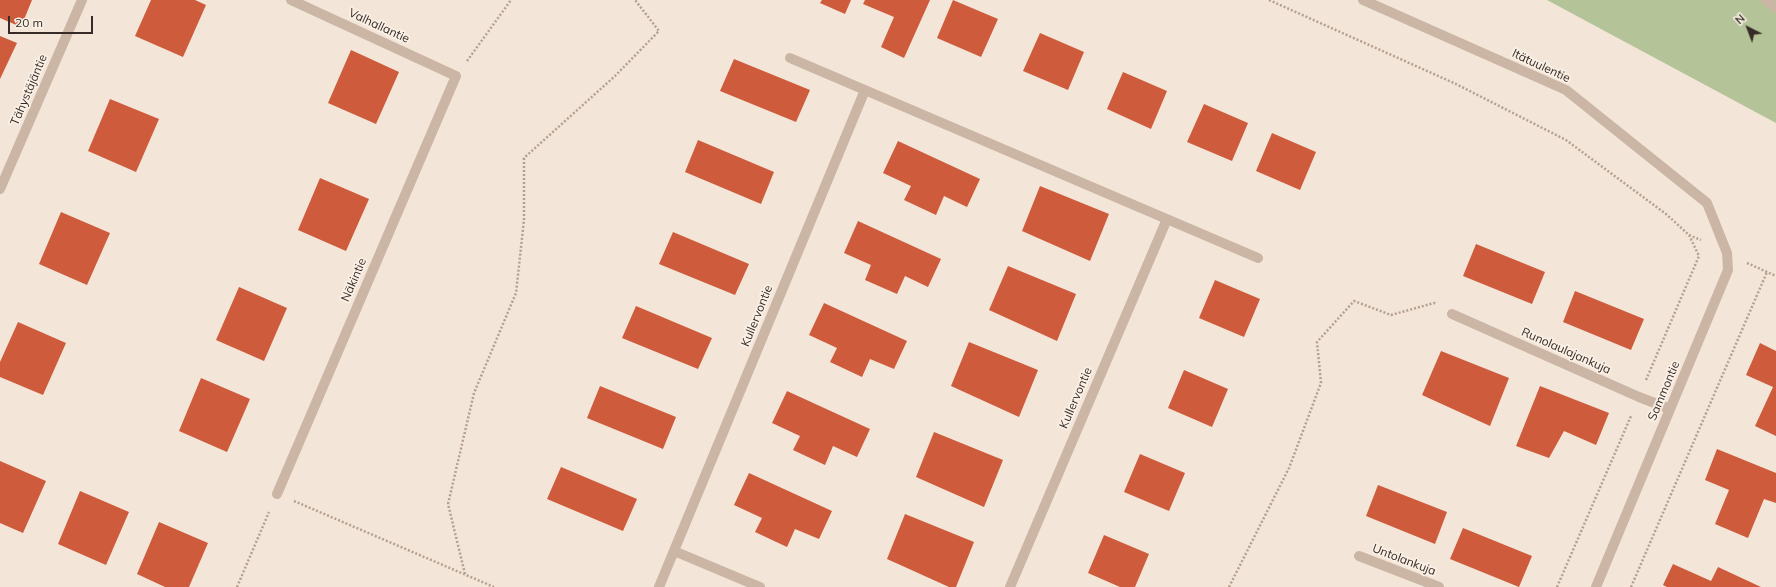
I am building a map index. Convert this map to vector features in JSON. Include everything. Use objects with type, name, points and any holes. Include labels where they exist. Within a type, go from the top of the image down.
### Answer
[{"type":"street","name":"Tähystäjäntie","points":[[0,189],[82,0]]},
{"type":"street","name":"Valhallantie","points":[[291,0],[456,76]]},
{"type":"street","name":"Itätuulentie","points":[[1363,0],[1566,90],[1707,203]]},
{"type":"street","points":[[1766,0],[1776,8]]},
{"type":"street","points":[[790,58],[1258,258]]},
{"type":"street","name":"Näkintie","points":[[277,494],[456,76]]},
{"type":"street","name":"Kullervontie","points":[[659,587],[864,90]]},
{"type":"street","name":"Sammontie","points":[[1596,587],[1728,270],[1727,253],[1707,203]]},
{"type":"street","name":"Kullervontie","points":[[1010,587],[1167,219]]},
{"type":"street","name":"Runolaulajankuja","points":[[1452,314],[1639,397],[1670,409]]},
{"type":"street","points":[[674,551],[760,587]]},
{"type":"street","name":"Untolankuja","points":[[1359,556],[1439,587]]},
{"type":"path","points":[[456,76],[511,0]]},
{"type":"path","points":[[465,574],[448,504],[474,393],[516,293],[524,220],[524,158],[615,76],[659,31],[635,0]]},
{"type":"path","points":[[1269,0],[1456,84],[1566,140],[1666,214],[1688,235],[1699,256],[1557,587]]},
{"type":"path","points":[[1631,587],[1767,272]]},
{"type":"path","points":[[1229,587],[1289,468],[1321,383],[1317,342],[1354,301],[1391,315],[1434,303],[1452,314]]},
{"type":"path","points":[[237,587],[277,494],[494,587]]},
{"type":"green space","points":[[1547,0],[1776,0],[1776,123]]},
{"type":"building","points":[[0,0],[32,0],[21,27],[0,18]]},
{"type":"building","points":[[151,0],[195,0],[206,5],[183,57],[135,36]]},
{"type":"building","points":[[822,0],[851,0],[845,14],[820,3]]},
{"type":"building","points":[[865,0],[930,0],[904,58],[881,47],[894,17],[863,4]]},
{"type":"building","points":[[953,0],[998,19],[981,57],[937,38]]},
{"type":"building","points":[[1040,33],[1084,52],[1068,90],[1023,71]]},
{"type":"building","points":[[0,36],[17,43],[0,79]]},
{"type":"building","points":[[351,50],[399,72],[376,124],[328,103]]},
{"type":"building","points":[[734,59],[810,90],[796,122],[720,91]]},
{"type":"building","points":[[1123,72],[1167,91],[1151,129],[1107,109]]},
{"type":"building","points":[[110,99],[159,119],[136,172],[88,151]]},
{"type":"building","points":[[1204,104],[1248,123],[1232,161],[1187,142]]},
{"type":"building","points":[[1272,133],[1316,152],[1300,190],[1256,171]]},
{"type":"building","points":[[698,140],[774,172],[761,204],[685,172]]},
{"type":"building","points":[[898,141],[980,179],[967,207],[944,196],[936,215],[904,200],[911,186],[883,173]]},
{"type":"building","points":[[320,178],[369,199],[346,251],[298,230]]},
{"type":"building","points":[[1040,186],[1109,214],[1090,261],[1022,231]]},
{"type":"building","points":[[61,212],[110,233],[87,285],[39,264]]},
{"type":"building","points":[[858,221],[941,259],[928,287],[905,276],[897,294],[865,280],[871,265],[844,253]]},
{"type":"building","points":[[673,232],[749,264],[735,295],[659,264]]},
{"type":"building","points":[[1476,244],[1545,272],[1532,304],[1463,276]]},
{"type":"building","points":[[1008,266],[1076,294],[1057,341],[989,310]]},
{"type":"building","points":[[1215,280],[1260,299],[1244,337],[1199,318]]},
{"type":"building","points":[[239,287],[287,308],[264,361],[216,340]]},
{"type":"building","points":[[1575,291],[1644,319],[1631,350],[1563,322]]},
{"type":"building","points":[[824,303],[907,341],[894,369],[870,359],[862,377],[830,362],[837,348],[809,335]]},
{"type":"building","points":[[636,306],[712,338],[698,369],[622,338]]},
{"type":"building","points":[[18,322],[66,343],[43,395],[0,377],[0,362]]},
{"type":"building","points":[[969,342],[1038,370],[1019,417],[951,386]]},
{"type":"building","points":[[1760,343],[1776,351],[1776,436],[1755,426],[1773,387],[1746,375]]},
{"type":"building","points":[[1441,351],[1509,378],[1490,426],[1422,395]]},
{"type":"building","points":[[1184,370],[1228,389],[1212,427],[1168,408]]},
{"type":"building","points":[[201,378],[250,399],[227,452],[179,431]]},
{"type":"building","points":[[600,386],[676,417],[663,449],[587,418]]},
{"type":"building","points":[[1540,386],[1609,413],[1596,445],[1564,431],[1549,458],[1516,446]]},
{"type":"building","points":[[787,391],[870,429],[857,457],[833,446],[825,465],[793,450],[800,436],[772,423]]},
{"type":"building","points":[[934,432],[1003,460],[984,507],[916,477]]},
{"type":"building","points":[[1717,449],[1776,473],[1776,503],[1764,499],[1748,538],[1715,524],[1729,490],[1705,480]]},
{"type":"building","points":[[1140,454],[1185,473],[1169,511],[1124,492]]},
{"type":"building","points":[[0,461],[46,481],[23,533],[0,523]]},
{"type":"building","points":[[561,467],[637,499],[623,531],[547,499]]},
{"type":"building","points":[[749,473],[832,511],[819,539],[795,529],[787,547],[755,532],[762,518],[734,505]]},
{"type":"building","points":[[1378,485],[1447,512],[1435,544],[1366,516]]},
{"type":"building","points":[[80,491],[129,512],[106,565],[58,544]]},
{"type":"building","points":[[905,514],[974,542],[956,587],[949,587],[887,559]]},
{"type":"building","points":[[159,522],[208,543],[189,587],[165,587],[137,574]]},
{"type":"building","points":[[1463,528],[1532,556],[1519,587],[1450,559]]},
{"type":"building","points":[[1104,535],[1149,554],[1135,587],[1120,587],[1088,573]]},
{"type":"building","points":[[1673,564],[1711,581],[1718,567],[1761,587],[1667,587],[1663,585]]}]
